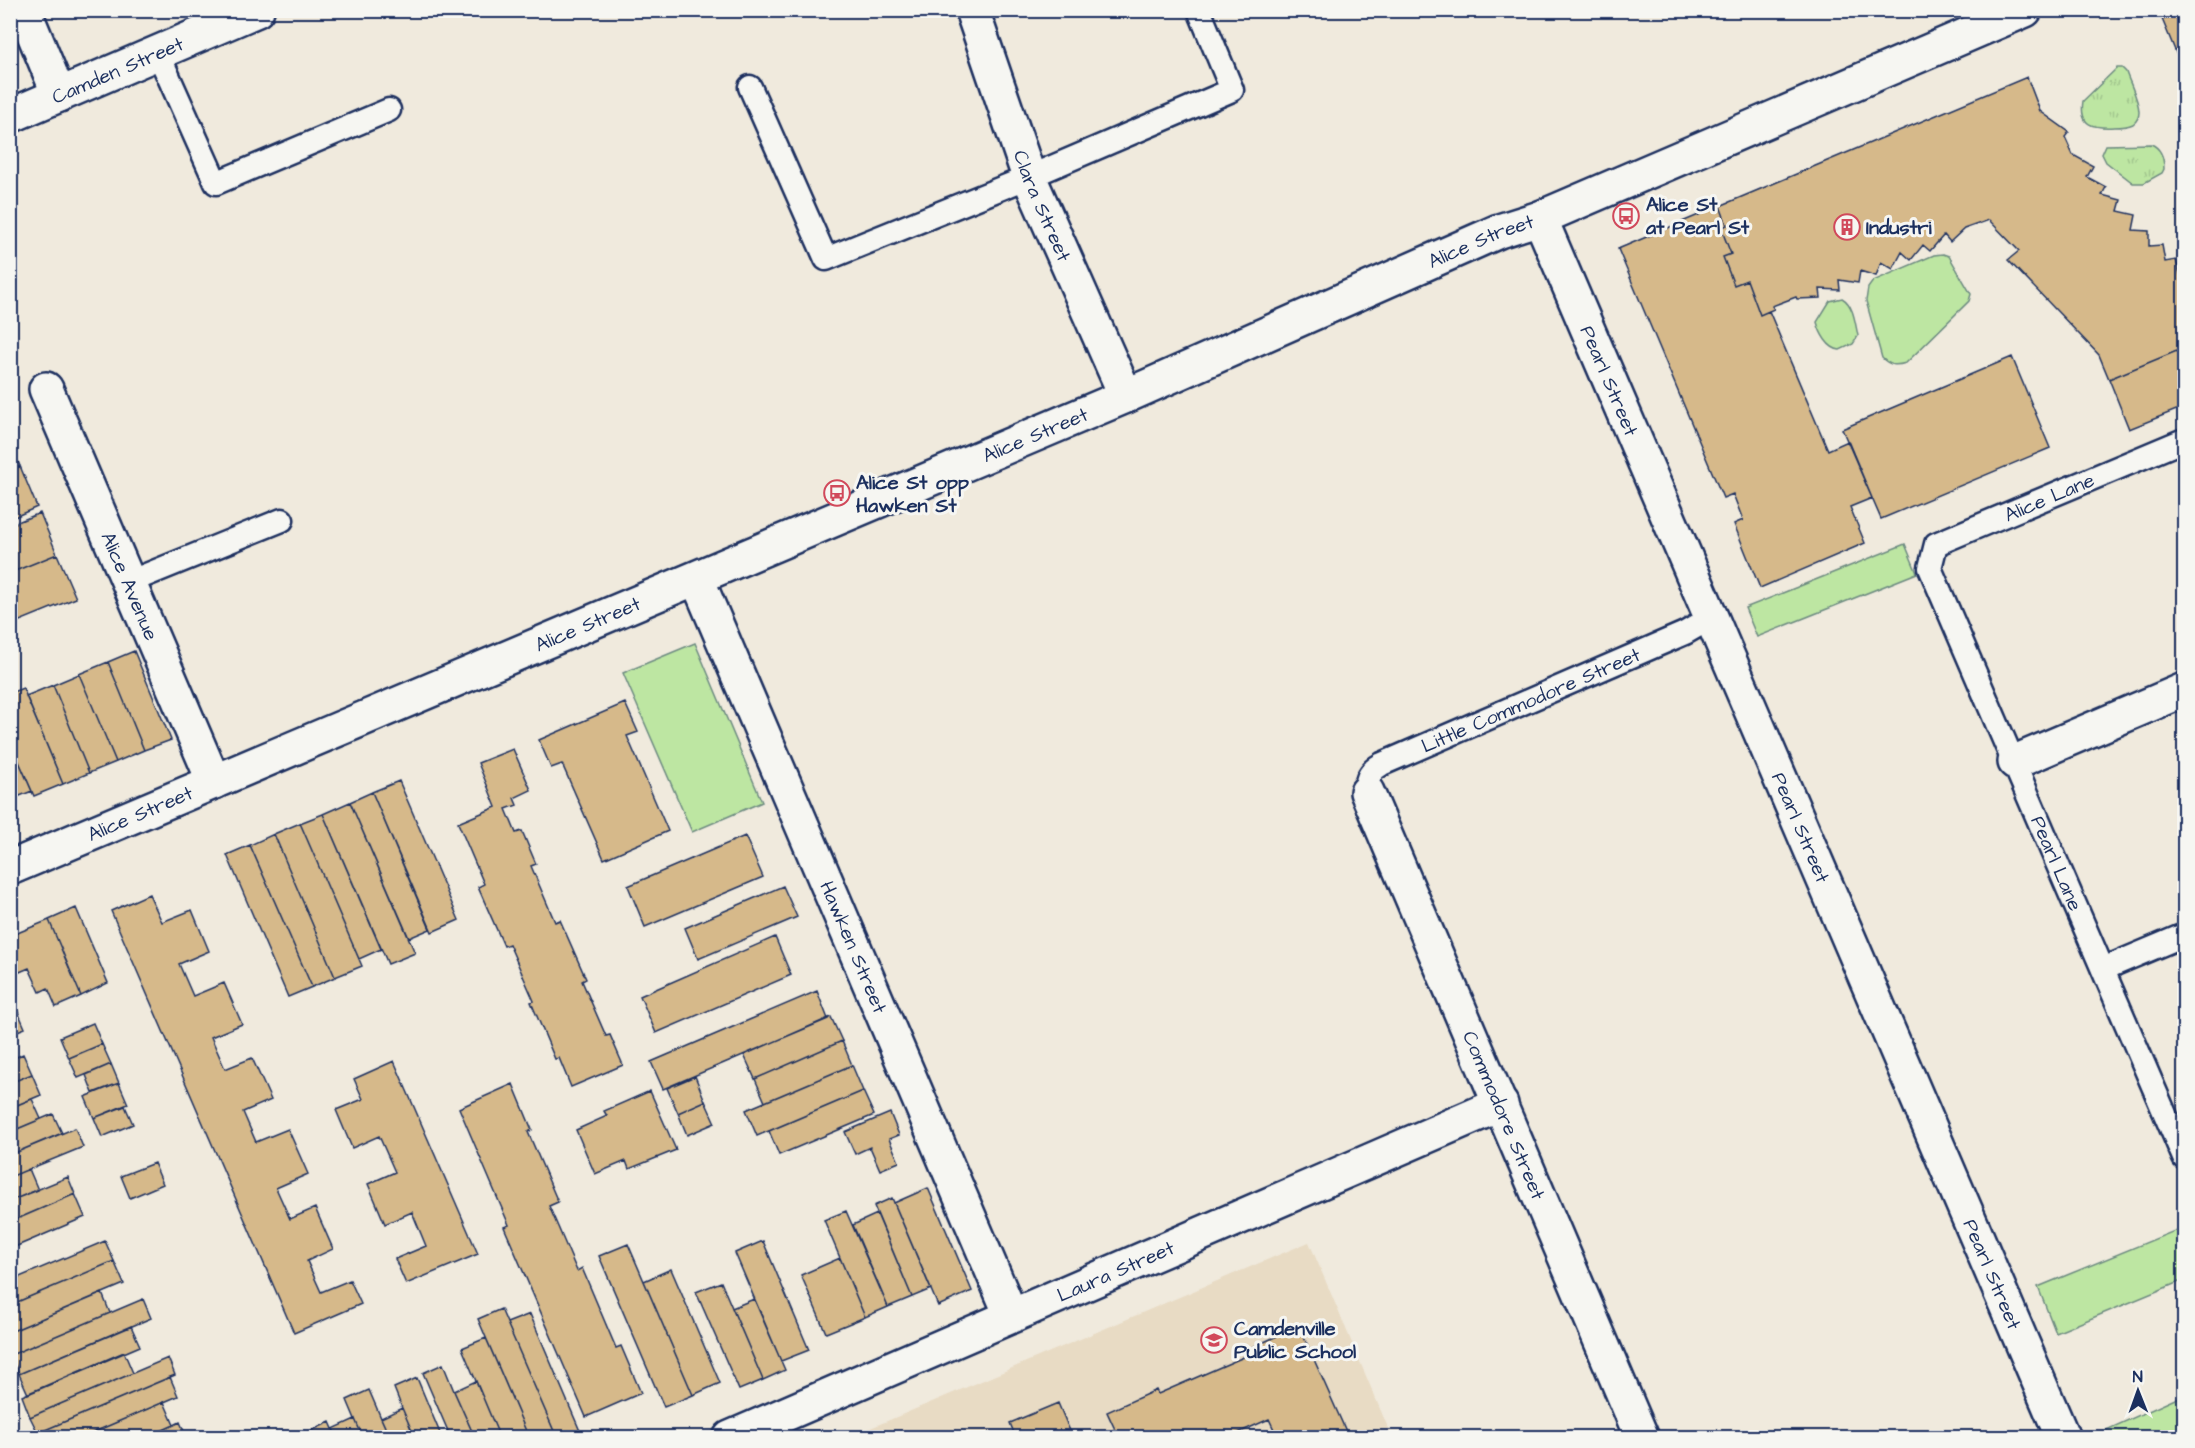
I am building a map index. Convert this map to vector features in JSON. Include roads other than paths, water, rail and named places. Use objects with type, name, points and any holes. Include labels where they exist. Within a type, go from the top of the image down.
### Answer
[{"type":"street","points":[[24,10],[59,95]]},
{"type":"street","name":"Camden Street","points":[[10,116],[257,10]]},
{"type":"street","name":"Clara Street","points":[[972,10],[1029,177],[1125,396]]},
{"type":"street","name":"Alice Street","points":[[10,868],[697,579],[1125,396],[1499,231],[1540,218],[2025,10]]},
{"type":"street","name":"Pearl Street","points":[[1540,218],[2063,1437]]},
{"type":"street","name":"Alice Avenue","points":[[46,389],[214,782]]},
{"type":"street","name":"Hawken Street","points":[[697,579],[1011,1315]]},
{"type":"street","points":[[2014,762],[2184,690]]},
{"type":"street","name":"Commodore Street","points":[[1366,792],[1642,1437]]},
{"type":"street","name":"Laura Street","points":[[730,1437],[1501,1104]]},
{"type":"lane","points":[[750,87],[826,259],[1029,177],[1232,90],[1199,10]]},
{"type":"lane","points":[[158,53],[216,183],[390,110]]},
{"type":"lane","name":"Alice Lane","points":[[1930,568],[1936,544],[2184,440]]},
{"type":"lane","points":[[129,582],[282,520]]},
{"type":"lane","name":"Pearl Lane","points":[[1930,568],[2184,1158]]},
{"type":"lane","name":"Little Commodore Street","points":[[1366,792],[1365,783],[1369,774],[1382,764],[1685,633],[1712,618]]},
{"type":"lane","points":[[2103,969],[2184,935]]},
{"type":"place","name":"Alice St at Pearl St","points":[[1626,216]]},
{"type":"place","name":"Industri","points":[[1847,227]]},
{"type":"place","name":"Alice St opp Hawken St","points":[[837,493]]},
{"type":"place","name":"Camdenville Public School","points":[[1214,1340]]}]
